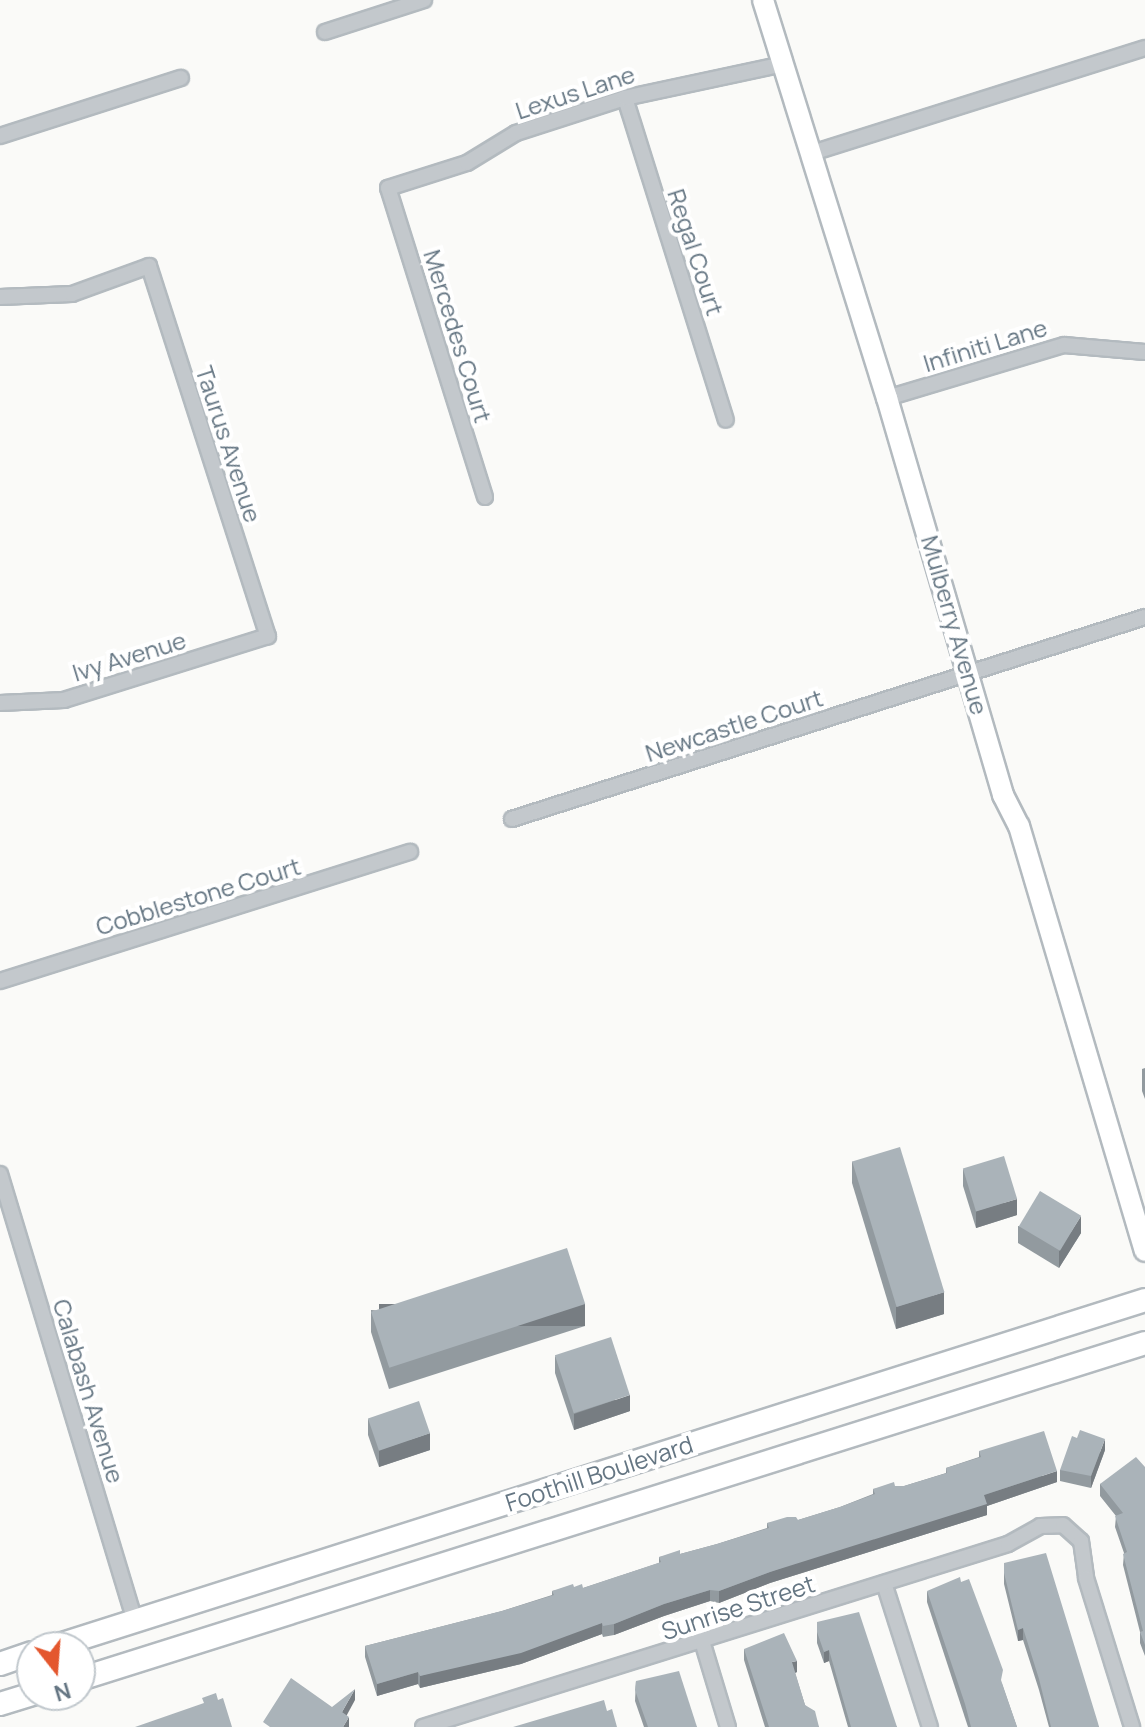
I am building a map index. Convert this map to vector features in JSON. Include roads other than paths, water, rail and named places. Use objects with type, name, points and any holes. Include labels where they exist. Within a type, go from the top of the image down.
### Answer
[{"type":"main road","name":"Foothill Boulevard","points":[[96,1633],[1145,1300]]},
{"type":"main road","name":"Foothill Boulevard","points":[[96,1674],[1145,1343]]},
{"type":"street","points":[[325,32],[424,0]]},
{"type":"street","name":"Mulberry Avenue","points":[[763,0],[887,398],[970,673],[1003,795],[1019,826],[1145,1251]]},
{"type":"street","points":[[812,153],[1145,48]]},
{"type":"street","name":"Lexus Lane","points":[[388,188],[467,163],[516,133],[625,98],[784,64]]},
{"type":"street","points":[[0,136],[181,78]]},
{"type":"street","name":"Regal Court","points":[[625,98],[726,420]]},
{"type":"street","name":"Mercedes Court","points":[[388,188],[485,497]]},
{"type":"street","name":"Taurus Avenue","points":[[0,297],[72,294],[149,266],[268,636]]},
{"type":"street","name":"Infiniti Lane","points":[[887,398],[1064,345],[1145,352]]},
{"type":"street","name":"Newcastle Court","points":[[512,819],[1145,617]]},
{"type":"street","name":"Ivy Avenue","points":[[0,703],[64,700],[268,636]]},
{"type":"street","name":"Cobblestone Court","points":[[0,981],[410,852]]},
{"type":"street","name":"Calabash Avenue","points":[[0,1174],[135,1621]]},
{"type":"street","name":"Sunrise Street","points":[[423,1727],[1008,1544],[1040,1526],[1063,1525],[1081,1541],[1086,1578],[1132,1727]]},
{"type":"street","points":[[884,1583],[930,1727]]},
{"type":"street","points":[[702,1641],[728,1727]]}]
